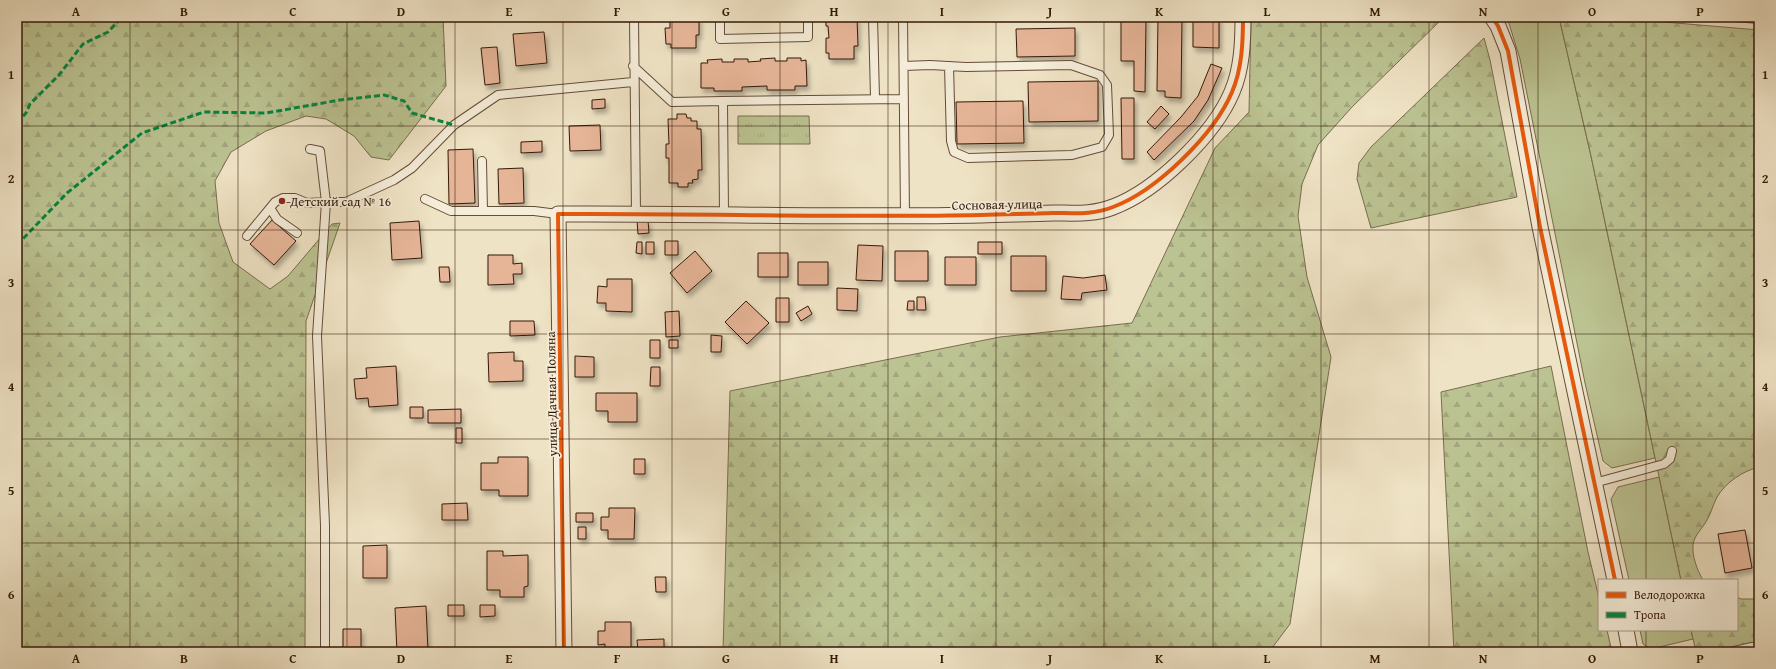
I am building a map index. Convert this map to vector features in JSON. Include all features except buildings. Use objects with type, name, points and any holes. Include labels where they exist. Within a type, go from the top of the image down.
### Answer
[{"type":"street","name":"Сосновая улица","points":[[636,214],[905,216],[1097,213],[1133,198],[1184,158],[1207,132],[1232,93],[1238,73],[1242,43],[1243,17]]},
{"type":"street","points":[[1492,17],[1498,26],[1508,51],[1540,227],[1615,579]]},
{"type":"street","points":[[558,214],[636,214]]},
{"type":"street","name":"улица Дачная Поляна","points":[[558,214],[564,652]]},
{"type":"street","points":[[1626,631],[1630,652]]},
{"type":"lane","points":[[634,17],[633,82],[636,214]]},
{"type":"lane","points":[[720,17],[720,39],[808,37],[808,17]]},
{"type":"lane","points":[[873,17],[874,98]]},
{"type":"lane","points":[[903,17],[905,216]]},
{"type":"lane","points":[[1734,17],[1759,19]]},
{"type":"lane","points":[[904,66],[930,65],[949,66],[966,67],[1071,65],[1100,75],[1107,86],[1109,135],[1102,147],[1072,155],[968,158],[954,152],[951,141],[949,66]]},
{"type":"lane","points":[[634,66],[672,102],[874,98],[904,99]]},
{"type":"lane","points":[[247,236],[275,202],[283,198],[295,198],[307,203],[346,202],[394,180],[412,168],[454,125],[498,95],[633,82]]},
{"type":"lane","points":[[723,101],[724,214]]},
{"type":"lane","points":[[310,149],[320,151],[326,202],[318,336],[325,525],[325,652]]},
{"type":"lane","points":[[482,161],[483,211]]},
{"type":"lane","points":[[425,199],[451,211],[534,211],[558,214]]},
{"type":"lane","points":[[270,208],[277,219],[297,233]]},
{"type":"lane","points":[[1594,482],[1664,464],[1670,459],[1672,451]]},
{"type":"lane","points":[[1730,652],[1752,647]]},
{"type":"green space","points":[[17,17],[443,17],[446,86],[389,160],[371,157],[354,136],[326,119],[306,116],[266,131],[231,152],[215,181],[219,223],[233,262],[270,289],[288,276],[332,224],[340,223],[306,321],[305,652],[17,652]]},
{"type":"green space","points":[[1251,17],[1444,17],[1352,107],[1318,145],[1302,184],[1298,216],[1307,277],[1331,357],[1290,624],[1269,652],[723,652],[730,391],[1000,337],[1132,323],[1215,148],[1249,112]]},
{"type":"green space","points":[[1507,17],[1559,17],[1591,156],[1655,458],[1612,468],[1603,461],[1585,383],[1520,59]]},
{"type":"green space","points":[[1559,17],[1605,17],[1759,30],[1759,467],[1741,474],[1725,487],[1717,497],[1710,515],[1695,538],[1693,545],[1694,558],[1703,579],[1681,579],[1591,156]]},
{"type":"green space","points":[[1484,38],[1490,60],[1517,197],[1371,228],[1357,179],[1359,163],[1371,147]]},
{"type":"green space","points":[[738,116],[809,116],[810,144],[738,144]]},
{"type":"green space","points":[[1551,366],[1588,552],[1598,594],[1598,631],[1607,631],[1612,652],[1454,652],[1441,392]]},
{"type":"green space","points":[[1659,477],[1681,579],[1629,579],[1611,499],[1618,487]]},
{"type":"green space","points":[[1738,598],[1741,599],[1759,599],[1759,652],[1696,652],[1691,631],[1738,631]]},
{"type":"green space","points":[[1640,631],[1691,631],[1693,639],[1651,649],[1643,644]]},
{"type":"marked path","points":[[17,123],[26,113],[30,104],[59,75],[83,44],[108,32],[122,17]]},
{"type":"marked path","points":[[17,245],[67,193],[142,133],[204,112],[266,113],[340,100],[384,95],[404,101],[412,113],[454,125]]},
{"type":"cycle path","points":[[564,652],[558,214],[928,216],[1083,213],[1106,210],[1130,199],[1165,175],[1182,160],[1212,126],[1232,92],[1238,74],[1243,36],[1243,17]]},
{"type":"cycle path","points":[[1492,17],[1498,26],[1508,51],[1540,227],[1615,579]]},
{"type":"place","name":"Детский сад № 16","points":[[282,201]]}]
